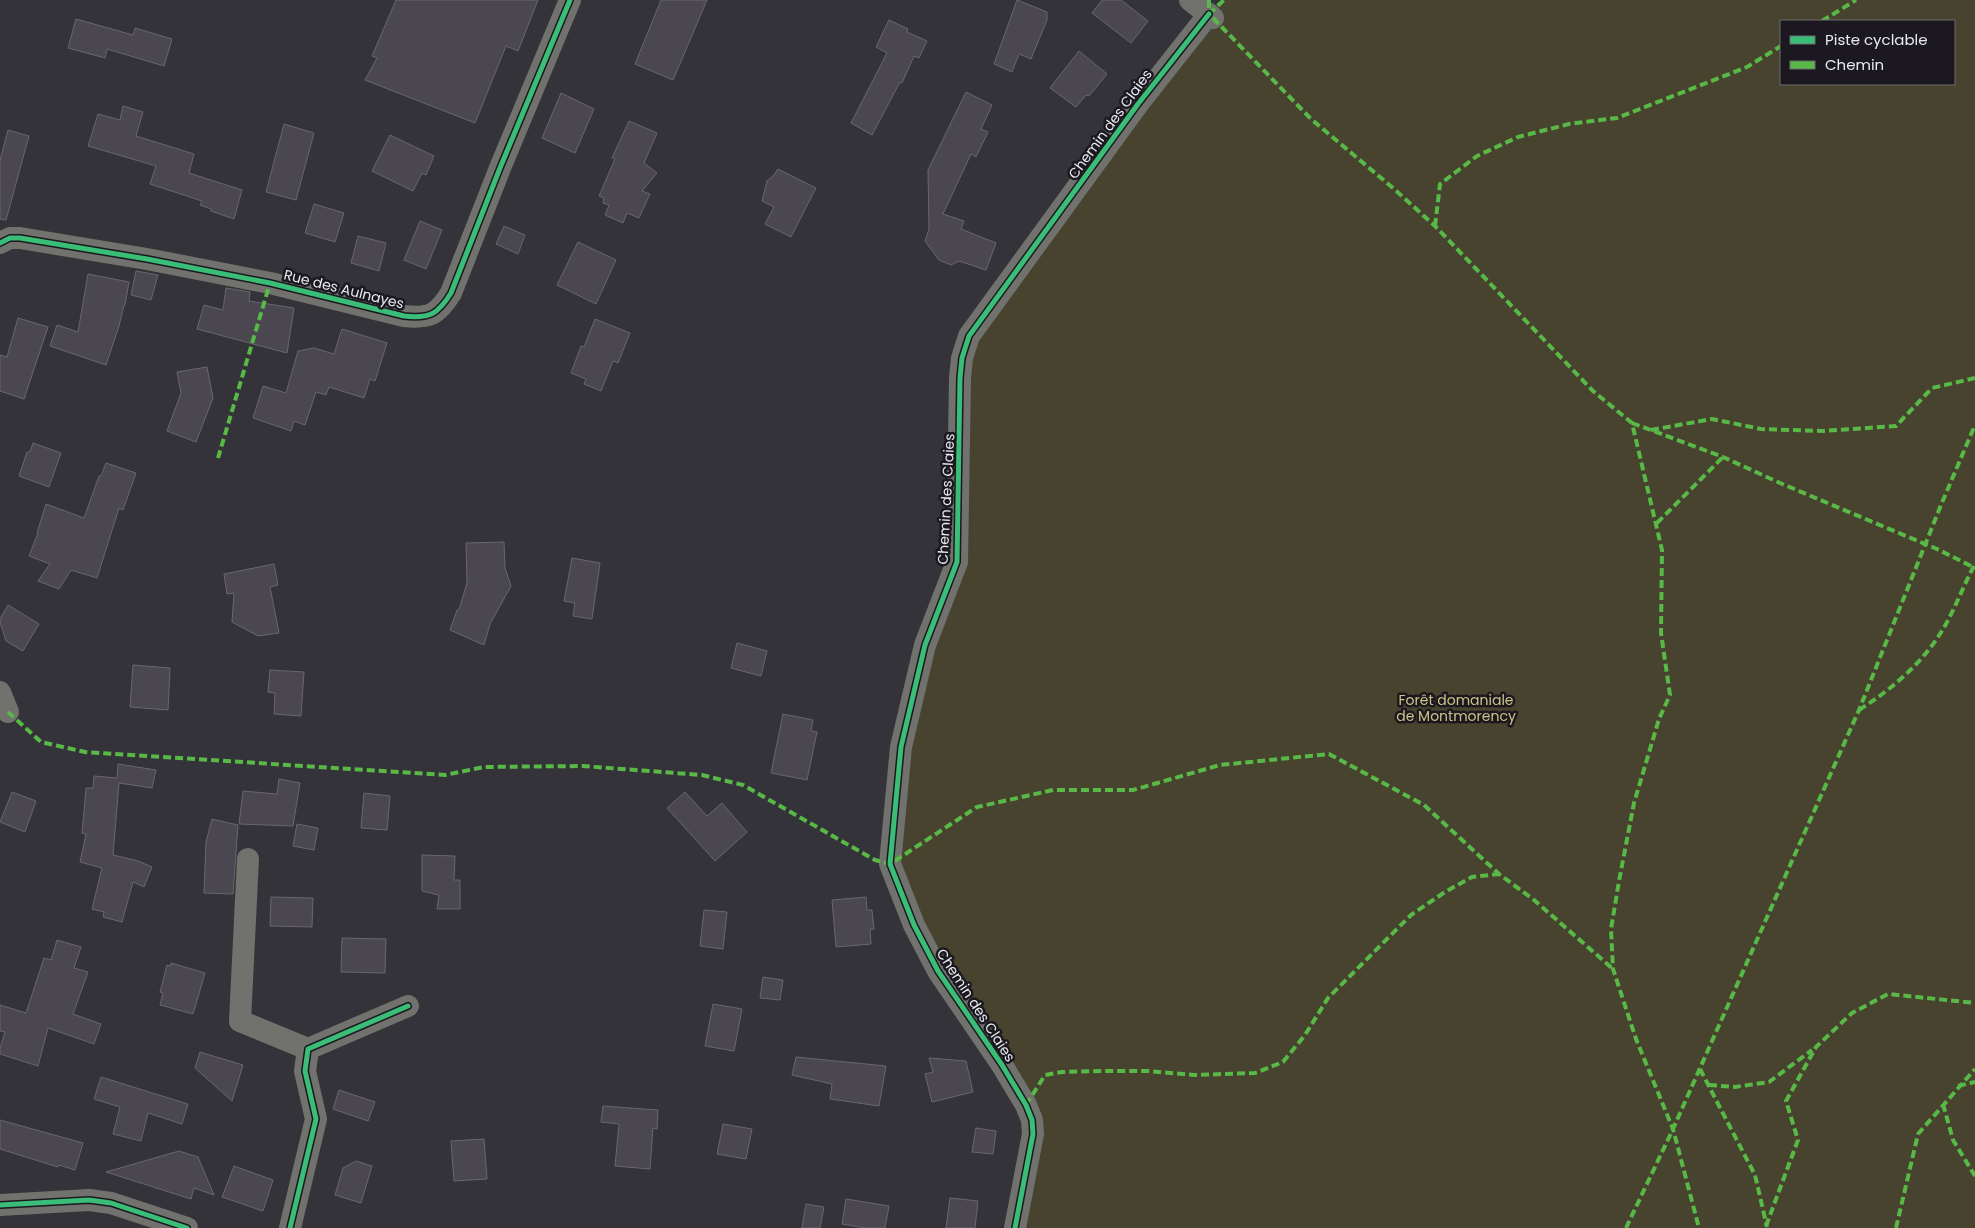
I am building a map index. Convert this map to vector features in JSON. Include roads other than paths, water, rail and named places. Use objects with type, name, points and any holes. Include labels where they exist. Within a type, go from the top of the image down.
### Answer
[{"type":"street","name":"Rue des Aulnayes","points":[[0,242],[10,238],[20,238],[147,259],[270,283],[404,316],[417,318],[429,316],[442,307],[451,293],[500,168],[570,0]]},
{"type":"street","name":"Chemin des Claies","points":[[1015,1228],[1033,1134],[1032,1120],[1026,1105],[1002,1065],[938,971],[914,925],[890,864],[900,747],[925,645],[957,562],[960,378],[962,358],[969,336],[1138,104],[1211,16],[1190,0]]},
{"type":"street","points":[[248,859],[240,1021],[308,1049],[408,1006]]},
{"type":"street","points":[[290,1228],[316,1119],[305,1071],[308,1049]]},
{"type":"street","points":[[0,1205],[89,1200],[111,1203],[187,1228]]},
{"type":"park label","name":"Forêt domaniale de Montmorency","points":[[1456,708]]}]
